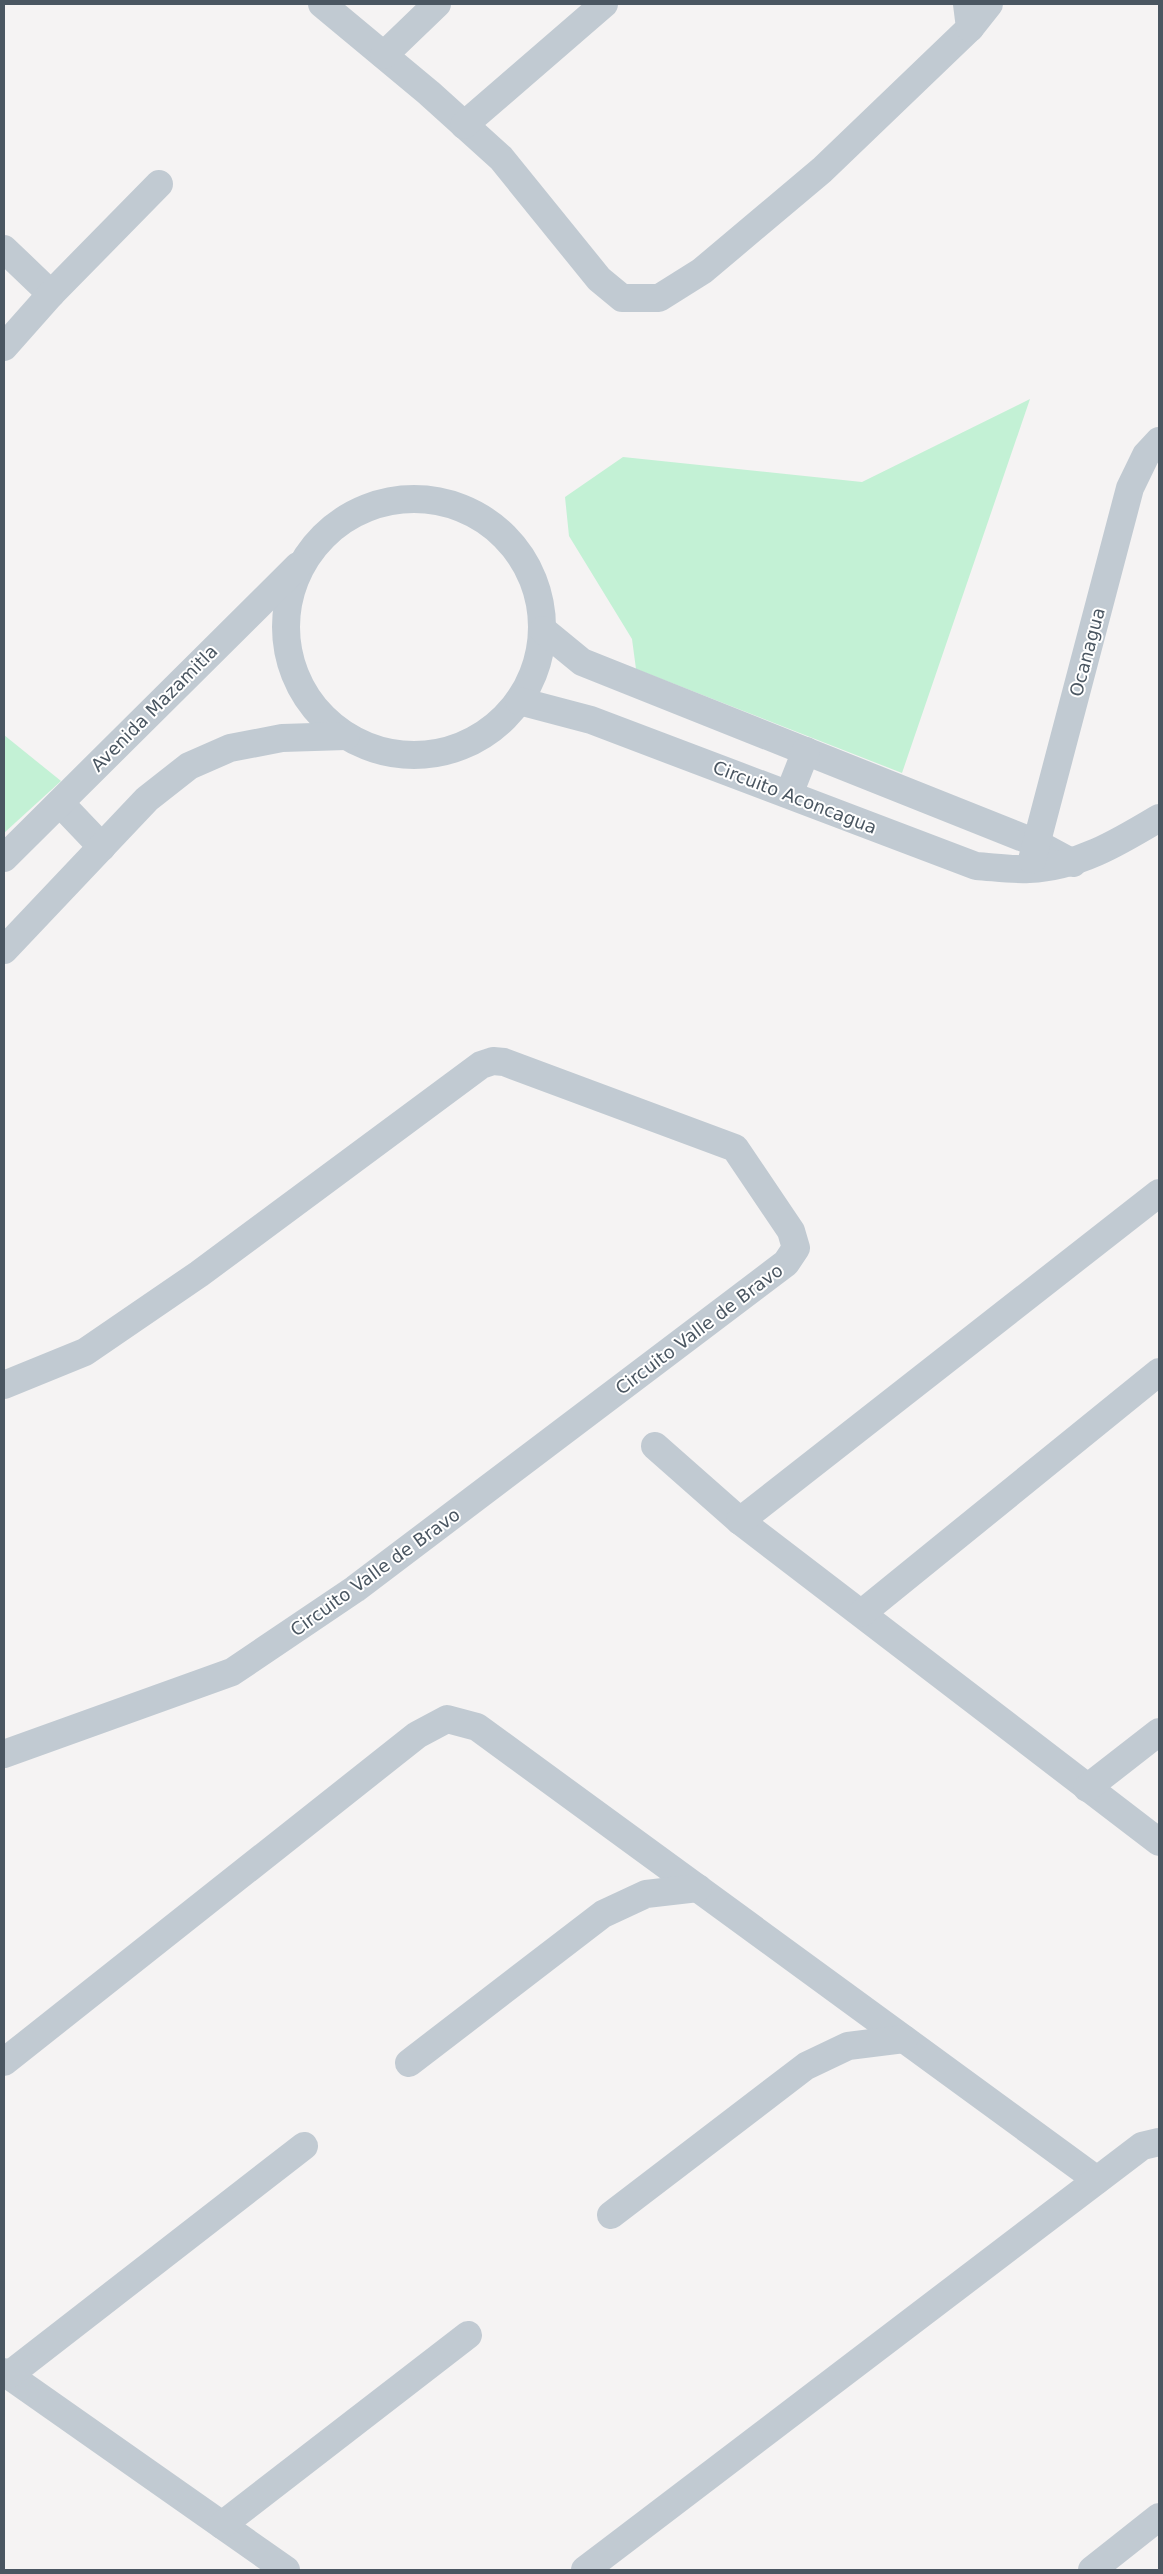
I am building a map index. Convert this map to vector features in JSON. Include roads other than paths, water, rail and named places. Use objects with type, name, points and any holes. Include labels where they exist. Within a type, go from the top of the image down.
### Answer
[{"type":"street","points":[[322,4],[384,55],[500,158],[599,279],[622,298],[659,298],[702,270],[822,170],[968,16],[990,4]]},
{"type":"street","points":[[384,55],[437,4]]},
{"type":"street","points":[[464,125],[604,4]]},
{"type":"street","points":[[4,347],[51,294],[160,184]]},
{"type":"street","points":[[4,249],[51,294]]},
{"type":"street","name":"Ocanagua","points":[[1029,870],[1130,488],[1146,455],[1159,441]]},
{"type":"street","points":[[407,499],[438,501],[466,510],[492,525],[514,546],[530,571],[540,600],[543,630],[536,668],[519,701],[501,722],[478,738],[453,750],[426,756],[398,754],[371,748],[346,736],[323,718],[306,696],[291,660],[287,641],[287,612],[294,584],[306,558],[326,535],[350,517],[378,504],[407,499]]},
{"type":"street","name":"Avenida Mazamitla","points":[[4,858],[306,558]]},
{"type":"street","points":[[543,630],[582,662],[1036,843],[1073,863]]},
{"type":"street","name":"Circuito Aconcagua","points":[[519,701],[590,720],[976,866],[1029,870],[1073,863],[1120,842],[1159,818]]},
{"type":"street","points":[[4,950],[147,799],[189,766],[230,748],[282,738],[346,736]]},
{"type":"street","points":[[789,794],[806,751]]},
{"type":"street","points":[[60,803],[102,847]]},
{"type":"street","name":"Circuito Valle de Bravo","points":[[4,1385],[85,1352],[200,1274],[481,1065],[492,1061],[504,1062],[735,1148],[792,1231],[796,1248],[786,1264],[355,1590],[232,1672],[4,1754]]},
{"type":"street","points":[[740,1521],[1159,1193]]},
{"type":"street","points":[[862,1613],[1159,1372]]},
{"type":"street","points":[[655,1446],[740,1521],[1159,1842]]},
{"type":"street","points":[[4,2062],[417,1735],[447,1718],[478,1727],[1096,2180]]},
{"type":"street","points":[[1087,1788],[1159,1732]]},
{"type":"street","points":[[409,2063],[604,1914],[646,1894],[698,1888]]},
{"type":"street","points":[[611,2215],[806,2066],[848,2046],[904,2039]]},
{"type":"street","points":[[585,2570],[1096,2180],[1142,2146],[1159,2142]]},
{"type":"street","points":[[286,2570],[6,2374],[304,2146]]},
{"type":"street","points":[[222,2525],[468,2335]]},
{"type":"street","points":[[1092,2570],[1159,2517]]}]
